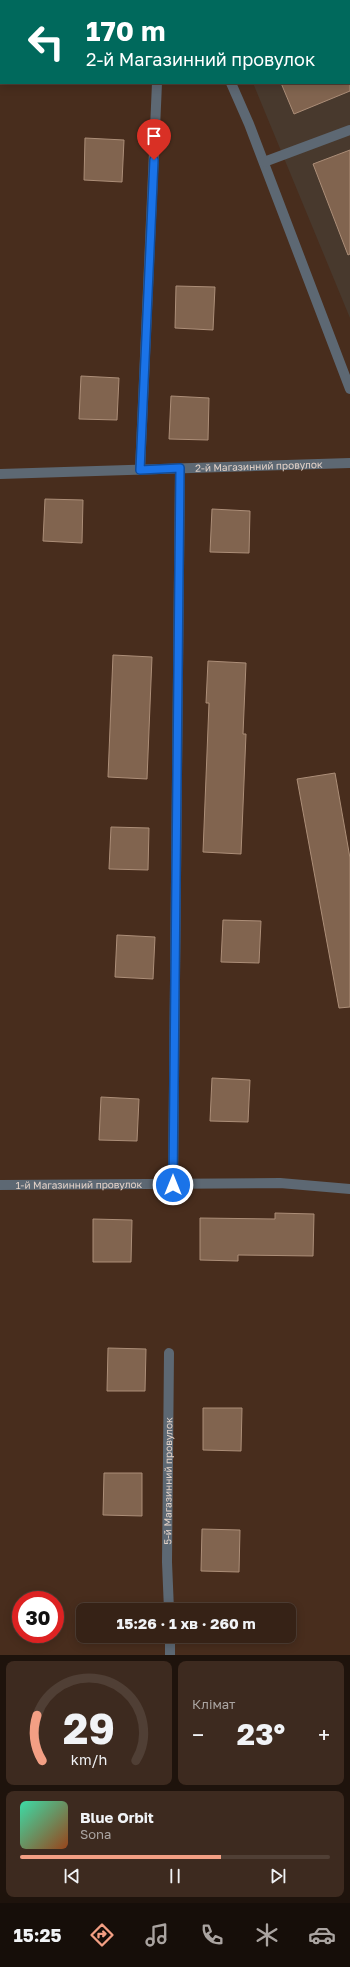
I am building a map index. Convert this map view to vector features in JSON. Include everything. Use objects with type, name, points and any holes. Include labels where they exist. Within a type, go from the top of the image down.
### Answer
[{"type":"street","points":[[140,470],[157,84]]},
{"type":"street","points":[[231,84],[264,162],[350,389]]},
{"type":"street","points":[[264,162],[350,130]]},
{"type":"street","name":"2-й Магазинний провулок","points":[[0,474],[350,463]]},
{"type":"street","points":[[173,1185],[180,468]]},
{"type":"street","name":"1-й Магазинний провулок","points":[[0,1185],[173,1185],[280,1183],[350,1189]]},
{"type":"street","name":"5-й Магазинний провулок","points":[[169,1353],[167,1562],[169,1603]]},
{"type":"street","points":[[170,1643],[170,1655]]},
{"type":"shaded area","points":[[253,84],[350,84],[350,318]]},
{"type":"building","points":[[281,84],[350,84],[350,91],[294,114]]},
{"type":"building","points":[[85,138],[124,140],[122,182],[84,180]]},
{"type":"building","points":[[350,150],[350,254],[348,255],[313,164]]},
{"type":"building","points":[[176,286],[215,287],[213,330],[175,328]]},
{"type":"building","points":[[81,376],[119,378],[117,420],[79,419]]},
{"type":"building","points":[[171,396],[209,398],[208,440],[169,439]]},
{"type":"building","points":[[45,499],[83,500],[82,543],[43,541]]},
{"type":"building","points":[[212,509],[250,511],[249,553],[210,552]]},
{"type":"building","points":[[113,655],[152,657],[147,779],[108,777]]},
{"type":"building","points":[[208,661],[246,663],[243,734],[246,734],[241,854],[203,852],[209,703],[206,703]]},
{"type":"building","points":[[335,773],[350,858],[350,1007],[339,1008],[297,779]]},
{"type":"building","points":[[111,827],[149,828],[148,870],[109,869]]},
{"type":"building","points":[[223,920],[261,921],[259,963],[221,962]]},
{"type":"building","points":[[117,935],[155,937],[153,979],[115,977]]},
{"type":"building","points":[[212,1078],[250,1080],[248,1122],[210,1121]]},
{"type":"building","points":[[101,1097],[139,1099],[137,1141],[99,1140]]},
{"type":"building","points":[[275,1213],[314,1214],[313,1256],[238,1255],[238,1261],[200,1260],[200,1218],[275,1219]]},
{"type":"building","points":[[93,1219],[132,1220],[131,1262],[93,1262]]},
{"type":"building","points":[[108,1348],[146,1349],[145,1391],[107,1391]]},
{"type":"building","points":[[203,1408],[242,1408],[241,1451],[203,1450]]},
{"type":"building","points":[[104,1473],[142,1473],[142,1516],[103,1515]]},
{"type":"building","points":[[202,1529],[240,1530],[239,1572],[201,1571]]},
{"type":"route","points":[[154,160],[140,470],[180,468],[173,1185]]}]
